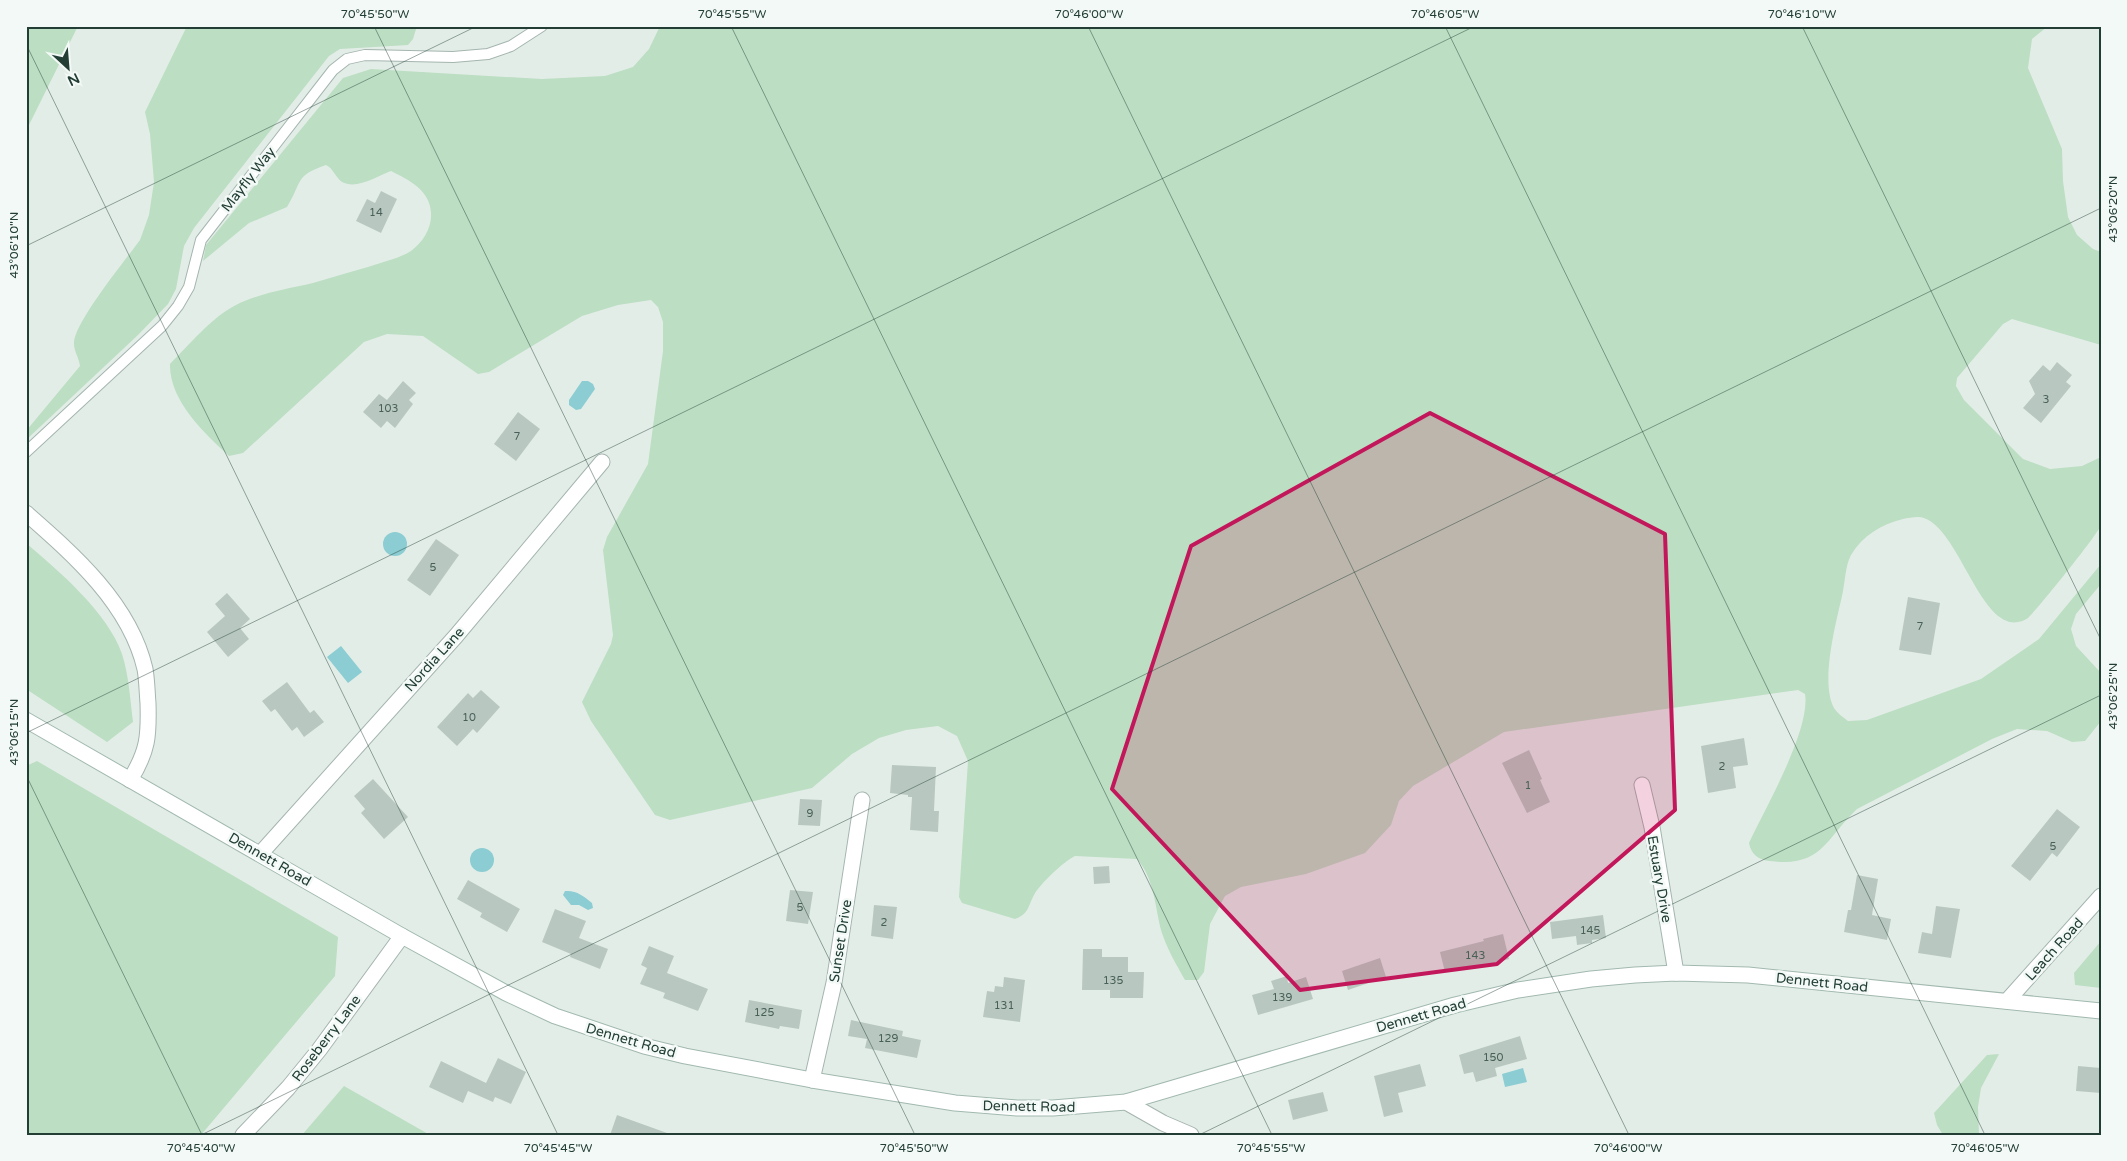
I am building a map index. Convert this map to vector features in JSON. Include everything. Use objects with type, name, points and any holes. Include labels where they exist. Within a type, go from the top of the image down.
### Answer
[{"type":"street","name":"Nordia Lane","points":[[261,853],[456,636],[602,462]]},
{"type":"street","points":[[26,513],[59,543],[103,590],[126,622],[139,650],[147,684],[147,741],[143,759],[130,780]]},
{"type":"street","name":"Dennett Road","points":[[26,720],[261,853],[402,936],[509,994],[555,1016],[644,1046],[685,1056],[812,1080],[948,1102],[1017,1108],[1053,1108],[1126,1102],[1455,1005],[1518,990],[1591,979],[1676,973],[1748,975],[2101,1011]]},
{"type":"street","name":"Estuary Drive","points":[[1642,785],[1652,827],[1676,973]]},
{"type":"street","name":"Sunset Drive","points":[[812,1080],[834,983],[862,800]]},
{"type":"street","name":"Leach Road","points":[[2007,1001],[2101,896]]},
{"type":"street","name":"Roseberry Lane","points":[[243,1135],[288,1088],[319,1050],[402,936]]},
{"type":"street","points":[[1126,1102],[1163,1123],[1191,1135]]},
{"type":"lane","name":"Mayfly Way","points":[[26,452],[162,326],[178,306],[189,286],[201,240],[341,63],[347,59],[365,55],[453,57],[488,54],[511,46],[542,26]]},
{"type":"highlighted area","points":[[1430,413],[1665,534],[1675,810],[1497,964],[1300,990],[1112,789],[1191,546]]},
{"type":"green space","points":[[26,26],[78,26],[26,131]]},
{"type":"green space","points":[[187,26],[417,26],[413,39],[408,45],[340,49],[329,56],[194,228],[184,246],[176,289],[168,304],[138,335],[26,440],[26,431],[80,366],[74,344],[82,322],[101,292],[140,240],[149,215],[154,182],[150,134],[145,112]]},
{"type":"green space","points":[[660,26],[2048,26],[2032,39],[2028,68],[2062,149],[2063,181],[2068,217],[2077,235],[2093,249],[2101,252],[2101,345],[2012,319],[2003,324],[1957,378],[1956,386],[1964,400],[2023,459],[2050,469],[2082,466],[2101,457],[2101,525],[2054,588],[2028,618],[2015,622],[2009,622],[1995,613],[1984,600],[1953,547],[1931,521],[1912,517],[1895,521],[1873,532],[1861,542],[1851,555],[1846,570],[1830,652],[1830,697],[1834,708],[1848,721],[1867,720],[1981,679],[2039,639],[2101,564],[2101,584],[2076,614],[2071,629],[2076,646],[2101,673],[2101,721],[2085,741],[2072,742],[2047,731],[2017,729],[1992,739],[1857,809],[1830,840],[1812,855],[1801,860],[1787,862],[1759,858],[1751,850],[1749,843],[1785,769],[1801,727],[1805,709],[1805,694],[1798,690],[1504,732],[1413,786],[1399,801],[1391,825],[1365,853],[1306,874],[1241,887],[1225,896],[1210,924],[1204,972],[1198,980],[1185,980],[1172,955],[1161,930],[1150,883],[1137,859],[1075,856],[1047,879],[1037,890],[1026,912],[1015,919],[962,903],[959,897],[968,761],[957,736],[938,726],[906,730],[879,738],[852,754],[812,788],[670,820],[655,815],[591,721],[582,702],[611,644],[613,635],[603,550],[607,537],[648,464],[663,351],[663,322],[658,307],[651,300],[618,305],[582,316],[489,372],[478,374],[423,336],[387,334],[364,342],[243,453],[229,456],[199,426],[182,403],[171,377],[170,364],[210,324],[236,305],[264,294],[313,283],[406,254],[426,234],[431,219],[430,205],[423,192],[411,182],[391,171],[360,183],[348,184],[342,182],[331,168],[326,165],[309,173],[300,180],[287,207],[249,223],[203,261],[206,245],[343,78],[371,69],[542,79],[605,76],[633,67],[649,49]]},
{"type":"green space","points":[[26,543],[53,566],[94,608],[106,623],[122,654],[128,679],[133,722],[107,742],[26,689]]},
{"type":"green space","points":[[37,761],[338,937],[335,976],[201,1135],[26,1135],[26,766]]},
{"type":"green space","points":[[2101,941],[2101,988],[2075,985],[2074,973]]},
{"type":"green space","points":[[1999,1054],[1981,1088],[1978,1107],[1979,1135],[1943,1135],[1937,1125],[1934,1113],[1987,1055]]},
{"type":"green space","points":[[344,1086],[430,1135],[302,1135]]},
{"type":"water","points":[[582,381],[588,381],[593,384],[595,389],[581,409],[576,410],[569,405],[569,400]]},
{"type":"water","points":[[395,532],[400,533],[406,539],[406,549],[400,555],[395,556],[390,555],[384,549],[383,544],[384,539],[390,533]]},
{"type":"water","points":[[341,646],[362,672],[348,683],[327,657]]},
{"type":"water","points":[[482,848],[487,849],[493,855],[493,865],[487,871],[482,872],[477,871],[471,865],[470,860],[471,855],[477,849]]},
{"type":"water","points":[[565,891],[573,891],[583,896],[592,903],[593,908],[588,910],[579,905],[571,905],[563,895]]},
{"type":"water","points":[[1523,1068],[1527,1082],[1505,1087],[1502,1074]]},
{"type":"building","points":[[381,191],[397,199],[381,233],[356,221],[367,199],[375,203]]},
{"type":"building","points":[[2057,362],[2072,375],[2066,382],[2071,386],[2041,423],[2023,408],[2035,394],[2029,381],[2043,365],[2050,371]]},
{"type":"building","points":[[403,381],[416,393],[409,400],[413,404],[395,428],[387,421],[381,428],[363,412],[379,394],[387,400]]},
{"type":"building","points":[[518,412],[540,429],[516,461],[494,444]]},
{"type":"building","points":[[436,539],[459,555],[430,596],[407,580]]},
{"type":"building","points":[[227,593],[250,619],[240,628],[249,639],[228,657],[207,632],[225,616],[215,604]]},
{"type":"building","points":[[1908,597],[1940,603],[1931,655],[1899,650]]},
{"type":"building","points":[[287,682],[310,713],[314,710],[324,722],[304,737],[297,727],[292,731],[275,709],[271,712],[262,701]]},
{"type":"building","points":[[481,690],[500,707],[477,733],[473,729],[457,746],[437,727],[468,693],[473,698]]},
{"type":"building","points":[[1744,738],[1748,765],[1733,767],[1736,788],[1708,793],[1701,746]]},
{"type":"building","points":[[1529,750],[1550,802],[1527,813],[1502,763]]},
{"type":"building","points":[[892,765],[936,767],[934,811],[939,811],[938,832],[910,830],[912,797],[890,793]]},
{"type":"building","points":[[373,779],[408,817],[384,839],[361,813],[365,809],[354,796]]},
{"type":"building","points":[[800,799],[822,800],[820,826],[798,825]]},
{"type":"building","points":[[2057,809],[2080,827],[2057,857],[2052,853],[2030,881],[2011,866]]},
{"type":"building","points":[[1109,866],[1110,883],[1094,884],[1093,867]]},
{"type":"building","points":[[1857,875],[1878,879],[1872,915],[1891,919],[1887,940],[1844,932],[1848,910],[1851,910]]},
{"type":"building","points":[[468,880],[520,909],[507,932],[480,917],[482,913],[457,899]]},
{"type":"building","points":[[790,890],[813,892],[808,924],[786,921]]},
{"type":"building","points":[[874,905],[897,907],[893,939],[871,936]]},
{"type":"building","points":[[1936,906],[1960,909],[1951,958],[1918,953],[1922,932],[1932,934]]},
{"type":"building","points":[[555,909],[586,921],[579,938],[608,949],[600,969],[570,957],[571,954],[542,942]]},
{"type":"building","points":[[1603,915],[1606,938],[1592,940],[1592,943],[1577,945],[1576,936],[1552,939],[1550,922]]},
{"type":"building","points":[[1503,934],[1509,959],[1465,970],[1465,967],[1445,972],[1440,952],[1484,941],[1483,939]]},
{"type":"building","points":[[649,946],[674,956],[667,973],[708,989],[698,1011],[663,998],[665,993],[640,984],[647,968],[641,965]]},
{"type":"building","points":[[1083,949],[1102,949],[1102,957],[1128,957],[1128,972],[1144,972],[1143,998],[1110,998],[1110,990],[1082,990]]},
{"type":"building","points":[[1380,958],[1386,977],[1348,990],[1342,971]]},
{"type":"building","points":[[1287,976],[1288,983],[1306,977],[1313,999],[1258,1015],[1252,995],[1274,989],[1271,981]]},
{"type":"building","points":[[1004,977],[1025,980],[1020,1022],[983,1017],[987,991],[994,992],[995,986],[1003,987]]},
{"type":"building","points":[[749,1000],[802,1010],[799,1029],[780,1026],[779,1029],[745,1022]]},
{"type":"building","points":[[851,1020],[903,1031],[902,1036],[921,1040],[917,1058],[865,1048],[867,1039],[848,1036]]},
{"type":"building","points":[[1520,1036],[1527,1059],[1495,1068],[1497,1076],[1476,1082],[1473,1072],[1464,1074],[1459,1055]]},
{"type":"building","points":[[498,1058],[526,1072],[511,1104],[495,1097],[493,1102],[468,1091],[463,1103],[429,1087],[441,1061],[486,1083]]},
{"type":"building","points":[[1420,1064],[1426,1086],[1398,1093],[1403,1112],[1384,1117],[1374,1076]]},
{"type":"building","points":[[2078,1066],[2101,1068],[2101,1093],[2076,1091]]},
{"type":"building","points":[[1323,1092],[1328,1111],[1293,1120],[1288,1100]]},
{"type":"building","points":[[617,1115],[667,1133],[667,1135],[610,1135]]}]
